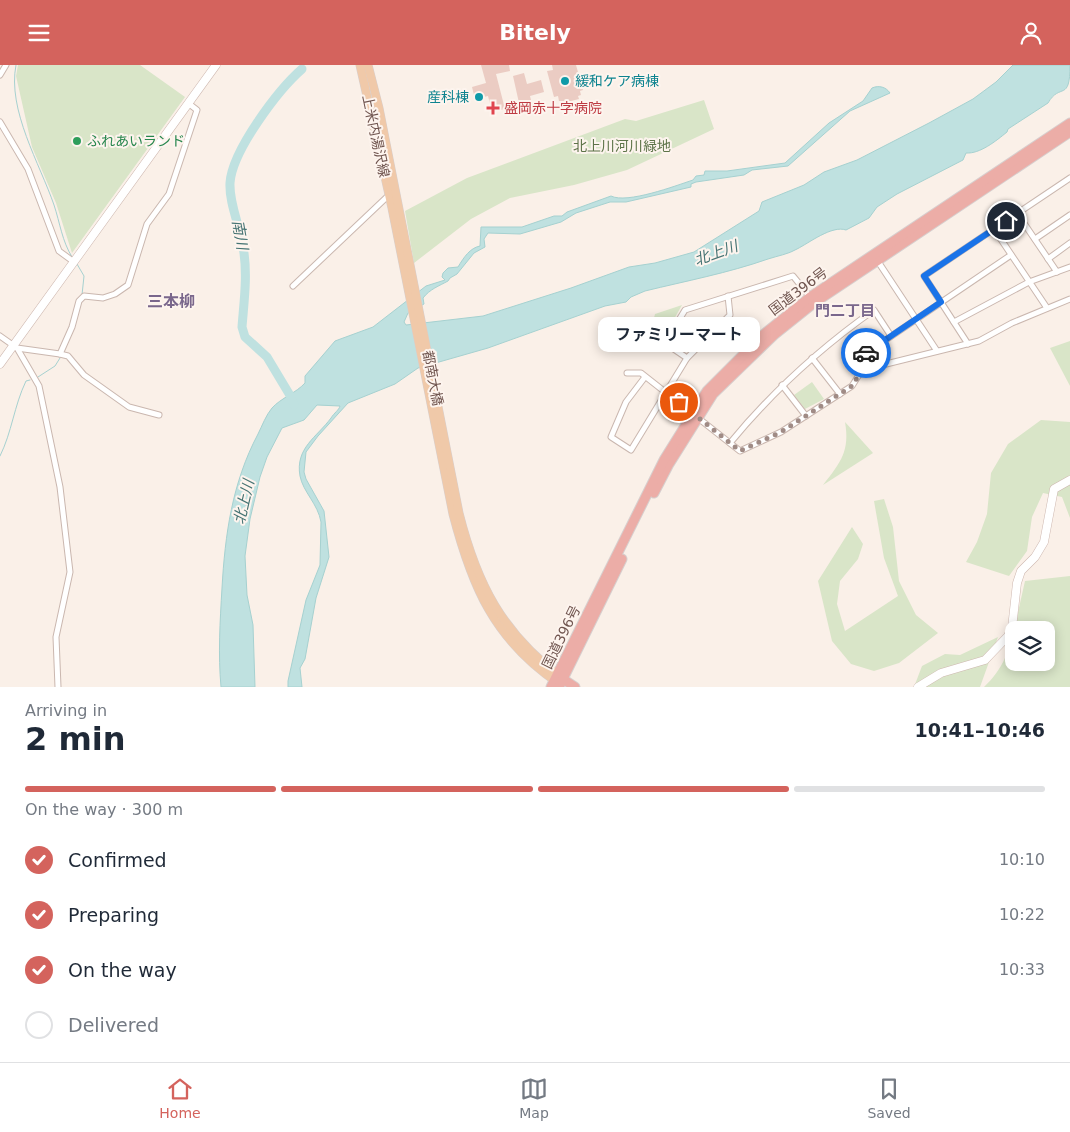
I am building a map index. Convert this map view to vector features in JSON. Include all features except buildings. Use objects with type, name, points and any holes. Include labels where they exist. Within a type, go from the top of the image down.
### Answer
[{"type":"highway","name":"国道396号","points":[[558,683],[695,414],[812,300],[1070,123]]},
{"type":"highway","name":"国道396号","points":[[875,257],[1070,131]]},
{"type":"highway","points":[[558,683],[575,687]]},
{"type":"main road","name":"上米内湯沢線","points":[[360,65],[389,195],[394,205]]},
{"type":"main road","name":"上米内湯沢線","points":[[368,65],[379,107],[394,205]]},
{"type":"main road","name":"都南大橋","points":[[394,205],[459,513],[470,575],[491,615],[522,653],[558,683]]},
{"type":"street","points":[[0,75],[6,65]]},
{"type":"street","points":[[0,364],[15,347],[74,261],[216,65]]},
{"type":"street","points":[[60,354],[72,327],[79,301],[84,297],[103,298],[115,294],[128,285],[147,224],[169,194],[197,110],[188,103]]},
{"type":"street","points":[[0,121],[28,169],[59,251],[74,261]]},
{"type":"street","points":[[968,344],[924,276],[1070,178]]},
{"type":"street","points":[[293,286],[389,195]]},
{"type":"street","points":[[1017,213],[1057,272]]},
{"type":"street","points":[[1035,239],[1070,215]]},
{"type":"street","points":[[994,229],[1047,308]]},
{"type":"street","points":[[1048,259],[1070,243]]},
{"type":"street","points":[[862,370],[856,360],[1011,255]]},
{"type":"street","points":[[875,257],[937,351]]},
{"type":"street","points":[[954,322],[1029,282],[1070,267]]},
{"type":"street","points":[[687,358],[666,343],[685,310],[793,276],[812,300]]},
{"type":"street","points":[[645,377],[626,402],[611,437],[630,450],[687,358],[730,315],[728,296]]},
{"type":"street","points":[[627,373],[641,373],[740,451],[762,442],[840,394],[852,386],[862,370],[979,341],[1012,323],[1070,299]]},
{"type":"street","points":[[730,443],[759,407],[782,385],[834,339],[874,310],[891,336]]},
{"type":"street","points":[[0,336],[15,347],[39,386],[60,487],[63,526],[70,558],[70,572],[56,637],[58,687]]},
{"type":"street","points":[[15,347],[68,356],[84,375],[128,407],[159,415]]},
{"type":"street","points":[[812,358],[840,394]]},
{"type":"street","points":[[782,385],[806,416]]},
{"type":"street","points":[[918,687],[955,667],[980,663],[1008,636],[1013,622],[1021,571],[1035,557],[1044,542],[1054,489],[1070,480]]},
{"type":"green space","points":[[18,65],[140,65],[185,97],[72,253],[56,203],[32,147],[16,76]]},
{"type":"green space","name":"北上川河川緑地","points":[[704,100],[714,129],[627,170],[574,185],[510,198],[471,219],[414,263],[405,211],[467,178],[625,119],[636,121]]},
{"type":"green space","points":[[682,305],[660,344],[649,337],[655,314]]},
{"type":"green space","points":[[1070,341],[1070,386],[1050,348]]},
{"type":"green space","points":[[812,382],[824,399],[805,409],[794,395]]},
{"type":"green space","points":[[1041,420],[1070,422],[1070,518],[1062,497],[1043,493],[1032,517],[1027,551],[1009,576],[966,562],[977,542],[987,514],[991,473],[1008,444]]},
{"type":"green space","points":[[845,422],[873,453],[823,485],[843,456],[846,441]]},
{"type":"green space","points":[[884,499],[893,527],[899,581],[916,615],[938,633],[899,663],[874,671],[851,664],[832,641],[818,581],[852,527],[863,544],[858,559],[840,581],[837,604],[845,631],[898,596],[884,558],[874,501]]},
{"type":"green space","points":[[1070,576],[1070,687],[984,687],[1005,658],[1005,671],[1055,671],[1055,621],[1016,621],[1025,581]]},
{"type":"green space","points":[[998,637],[980,687],[914,687],[922,666],[945,654],[960,655]]},
{"type":"water","name":"北上川","points":[[1013,65],[1070,65],[1070,77],[1064,90],[1052,97],[1048,103],[1008,129],[1007,132],[993,143],[977,151],[966,153],[963,160],[897,194],[877,207],[869,218],[846,230],[840,229],[828,232],[787,254],[738,269],[645,291],[631,297],[626,302],[605,306],[488,348],[418,368],[395,384],[348,403],[306,452],[304,472],[324,511],[329,557],[316,598],[305,659],[300,668],[302,687],[288,687],[288,681],[306,600],[320,565],[321,522],[317,509],[302,482],[299,466],[308,444],[340,406],[317,405],[304,420],[282,428],[267,457],[260,477],[250,519],[245,556],[247,595],[253,625],[255,687],[221,687],[220,638],[225,548],[231,509],[242,471],[270,411],[276,404],[305,383],[305,376],[335,341],[373,327],[426,286],[445,280],[442,277],[443,273],[448,268],[458,267],[470,251],[480,246],[481,227],[522,227],[554,216],[562,216],[567,212],[611,196],[628,198],[663,190],[693,180],[696,176],[704,175],[705,171],[727,171],[785,163],[829,123],[863,101],[872,88],[884,88],[890,93],[850,111],[788,166],[752,170],[744,175],[696,182],[691,184],[691,187],[626,202],[610,202],[576,213],[561,222],[520,234],[488,233],[484,239],[485,247],[474,253],[457,274],[426,295],[423,298],[424,304],[408,313],[404,322],[406,325],[483,316],[629,267],[655,263],[694,252],[759,211],[762,202],[804,185],[824,172],[857,160],[973,99],[996,82]]},
{"type":"waterway","points":[[16,65],[14,82],[20,118],[72,257]]},
{"type":"waterway","name":"南川","points":[[294,405],[267,357],[245,337],[242,327],[245,267],[242,239],[231,199],[230,183],[233,170],[247,138],[269,106],[302,69]]},
{"type":"waterway","points":[[77,264],[84,276],[82,295]]},
{"type":"waterway","points":[[64,351],[78,313]]},
{"type":"waterway","points":[[38,377],[55,366],[60,358]]},
{"type":"waterway","points":[[0,456],[22,390],[26,381],[30,380]]},
{"type":"way so far","points":[[679,402],[740,451],[781,432],[852,386],[862,370],[856,360],[866,353]]},
{"type":"place","name":"緩和ケア病棟","points":[[565,81]]},
{"type":"place","name":"産科棟","points":[[479,97]]},
{"type":"place","name":"盛岡赤十字病院","points":[[493,108]]},
{"type":"place","name":"ふれあいランド","points":[[77,141]]},
{"type":"place","name":"ファミリーマート","points":[[679,402]]},
{"type":"district","name":"三本柳","points":[[171,301]]},
{"type":"district","name":"門二丁目","points":[[845,311]]},
{"type":"route","points":[[866,353],[941,302],[924,276],[1006,221]]}]
